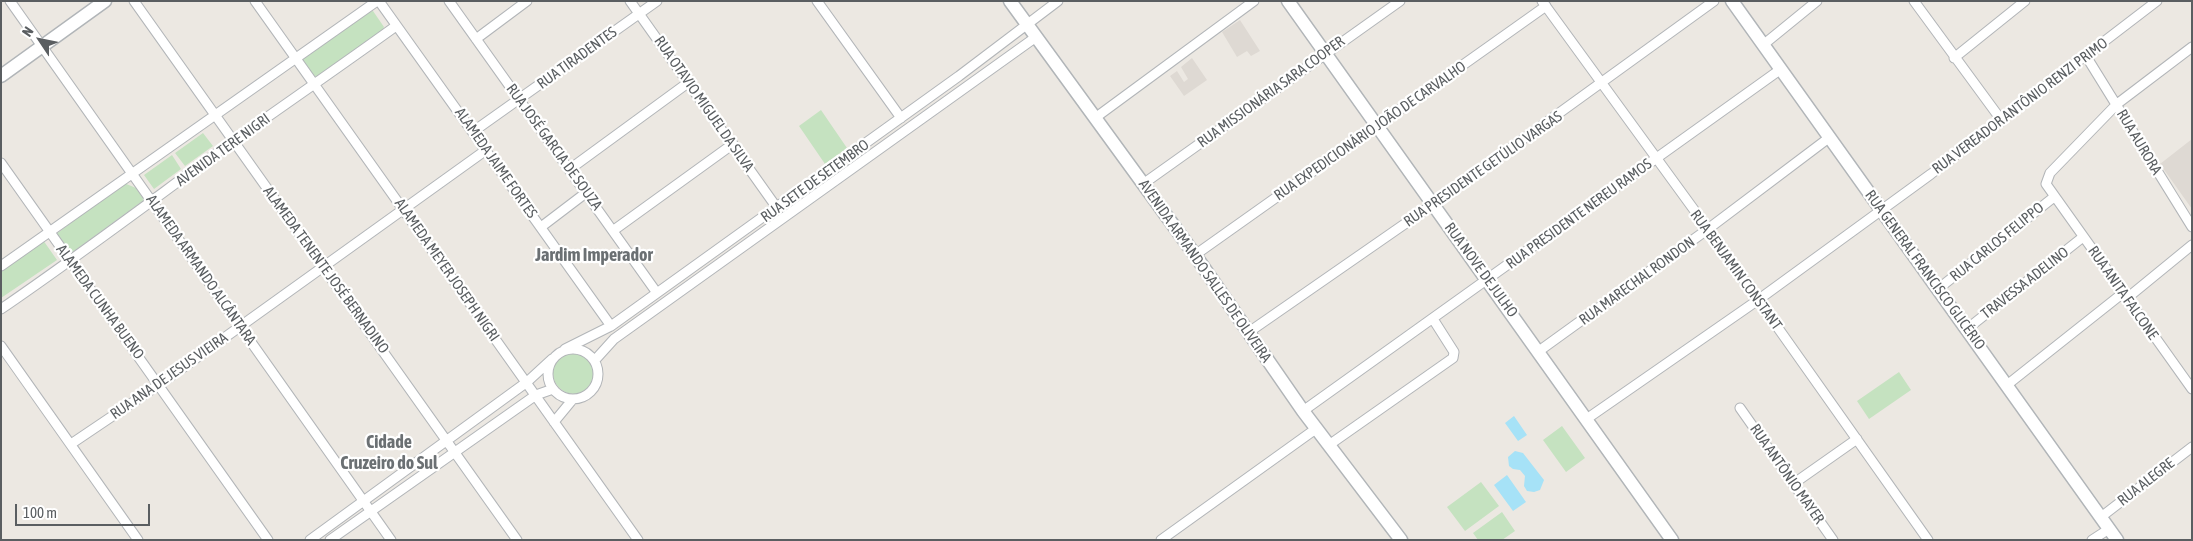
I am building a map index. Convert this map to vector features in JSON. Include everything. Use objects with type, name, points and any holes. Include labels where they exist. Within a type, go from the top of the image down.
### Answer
[{"type":"main road","points":[[1,76],[105,1]]},
{"type":"main road","name":"AVENIDA ARMANDO SALLES DE OLIVEIRA","points":[[1010,1],[1195,255],[1329,446],[1401,540]]},
{"type":"main road","name":"RUA NOVE DE JULHO","points":[[1288,1],[1432,205],[1588,418],[1672,540]]},
{"type":"main road","name":"RUA GENERAL FRANCISCO GLICÉRIO","points":[[1732,1],[2117,540]]},
{"type":"street","name":"ALAMEDA ARMANDO ALCÂNTARA","points":[[10,1],[391,540]]},
{"type":"street","name":"ALAMEDA TENENTE JOSÉ BERNADINO","points":[[134,1],[517,540]]},
{"type":"street","name":"ALAMEDA MEYER JOSEPH NIGRI","points":[[255,1],[638,540]]},
{"type":"street","name":"AVENIDA TERE NIGRI","points":[[1,266],[295,59],[380,3],[392,1]]},
{"type":"street","name":"RUA JOSÉ GARCIA DE SOUZA","points":[[449,1],[587,192],[657,293]]},
{"type":"street","points":[[476,39],[527,1]]},
{"type":"street","name":"RUA OTAVIO MIGUEL DA SILVA","points":[[630,1],[777,208]]},
{"type":"street","name":"RUA TIRADENTES","points":[[474,131],[656,1]]},
{"type":"street","points":[[817,1],[901,118]]},
{"type":"street","name":"RUA SETE DE SETEMBRO","points":[[566,349],[611,326],[901,118],[1058,1]]},
{"type":"street","points":[[1095,118],[1254,1]]},
{"type":"street","name":"RUA MISSIONÁRIA SARA COOPER","points":[[1143,184],[1400,1]]},
{"type":"street","name":"RUA PRESIDENTE GETÚLIO VARGAS","points":[[1249,332],[1432,205],[1714,1]]},
{"type":"street","points":[[1764,45],[1817,1]]},
{"type":"street","points":[[1914,1],[2002,121]]},
{"type":"street","points":[[1954,58],[2025,1]]},
{"type":"street","name":"RUA VEREADOR ANTÔNIO RENZI PRIMO","points":[[1588,418],[1758,300],[1882,210],[2158,1]]},
{"type":"street","name":"ALAMEDA JAIME FORTES","points":[[380,3],[474,131],[611,326]]},
{"type":"street","name":"RUA BENJAMIN CONSTANT","points":[[1544,4],[1708,229],[1928,540]]},
{"type":"street","name":"RUA EXPEDICIONÁRIO JOÃO DE CARVALHO","points":[[1195,255],[1377,126],[1544,4]]},
{"type":"street","name":"AVENIDA TERE NIGRI","points":[[1,309],[70,262],[233,141],[315,85],[396,26]]},
{"type":"street","name":"RUA SETE DE SETEMBRO","points":[[595,360],[614,339],[1036,37]]},
{"type":"street","points":[[2117,104],[2192,47]]},
{"type":"street","name":"RUA AURORA","points":[[2086,56],[2192,227]]},
{"type":"street","name":"RUA PRESIDENTE NEREU RAMOS","points":[[1304,411],[1781,69]]},
{"type":"street","points":[[570,169],[689,82]]},
{"type":"street","name":"RUA CARLOS FELIPPO","points":[[1938,289],[2054,197],[2046,184],[2050,173],[2117,104]]},
{"type":"street","name":"RUA MARECHAL RONDON","points":[[1539,351],[1708,229],[1830,137]]},
{"type":"street","points":[[614,230],[733,144]]},
{"type":"street","name":"RUA ANA DE JESUS VIEIRA","points":[[71,444],[160,384],[240,325],[324,268],[486,150]]},
{"type":"street","name":"ALAMEDA CUNHA BUENO","points":[[1,163],[49,233],[160,384],[268,540]]},
{"type":"street","points":[[541,227],[587,192]]},
{"type":"street","name":"RUA ANITA FALCONE","points":[[2054,197],[2192,389]]},
{"type":"street","name":"TRAVESSA ADELINO","points":[[1967,329],[2083,238]]},
{"type":"street","points":[[2006,385],[2192,245]]},
{"type":"street","points":[[1329,446],[1452,358],[1454,352],[1433,319]]},
{"type":"street","points":[[1,346],[138,540]]},
{"type":"street","points":[[310,540],[527,382],[552,359],[566,349],[582,349],[595,360],[598,368],[597,384],[585,396],[573,399],[558,394],[553,389],[548,374],[552,359]]},
{"type":"street","points":[[330,540],[536,395],[553,389]]},
{"type":"street","points":[[554,422],[573,399]]},
{"type":"street","name":"RUA ANTÔNIO MAYER","points":[[1740,408],[1833,540]]},
{"type":"street","points":[[1161,540],[1317,428]]},
{"type":"street","points":[[1793,484],[1857,439]]},
{"type":"street","name":"RUA ALEGRE","points":[[2101,517],[2192,447]]},
{"type":"street","points":[[2092,540],[2109,528]]},
{"type":"shaded area","points":[[1240,20],[1260,51],[1251,56],[1247,51],[1237,57],[1222,32]]},
{"type":"shaded area","points":[[1192,58],[1207,80],[1184,96],[1170,76],[1177,71],[1184,82],[1188,79],[1181,67]]},
{"type":"shaded area","points":[[2192,139],[2192,209],[2160,164]]},
{"type":"green space","points":[[373,11],[384,27],[382,31],[317,77],[310,74],[302,59],[367,12]]},
{"type":"green space","points":[[821,110],[847,148],[825,164],[799,126]]},
{"type":"green space","points":[[203,133],[213,146],[185,166],[175,153]]},
{"type":"green space","points":[[172,155],[181,169],[154,189],[144,175]]},
{"type":"green space","points":[[124,183],[136,188],[144,200],[70,254],[56,234]]},
{"type":"green space","points":[[43,240],[57,260],[1,298],[1,271]]},
{"type":"green space","points":[[578,352],[586,355],[592,361],[595,373],[592,385],[586,391],[570,394],[562,391],[556,385],[553,369],[556,361],[562,355]]},
{"type":"green space","points":[[1899,372],[1911,390],[1869,419],[1857,401]]},
{"type":"green space","points":[[1562,426],[1585,458],[1566,472],[1543,440]]},
{"type":"green space","points":[[1481,482],[1499,506],[1465,531],[1447,507]]},
{"type":"green space","points":[[1502,512],[1515,531],[1502,540],[1478,540],[1473,533]]},
{"type":"water","points":[[1514,416],[1527,435],[1518,441],[1505,423]]},
{"type":"water","points":[[1515,451],[1523,453],[1544,480],[1540,490],[1534,492],[1527,491],[1524,486],[1525,476],[1520,470],[1509,466],[1508,457]]},
{"type":"water","points":[[1507,475],[1526,502],[1513,511],[1494,485]]},
{"type":"district","name":"Jardim Imperador","points":[[594,255]]},
{"type":"district","name":"Cidade Cruzeiro do Sul","points":[[389,452]]}]
